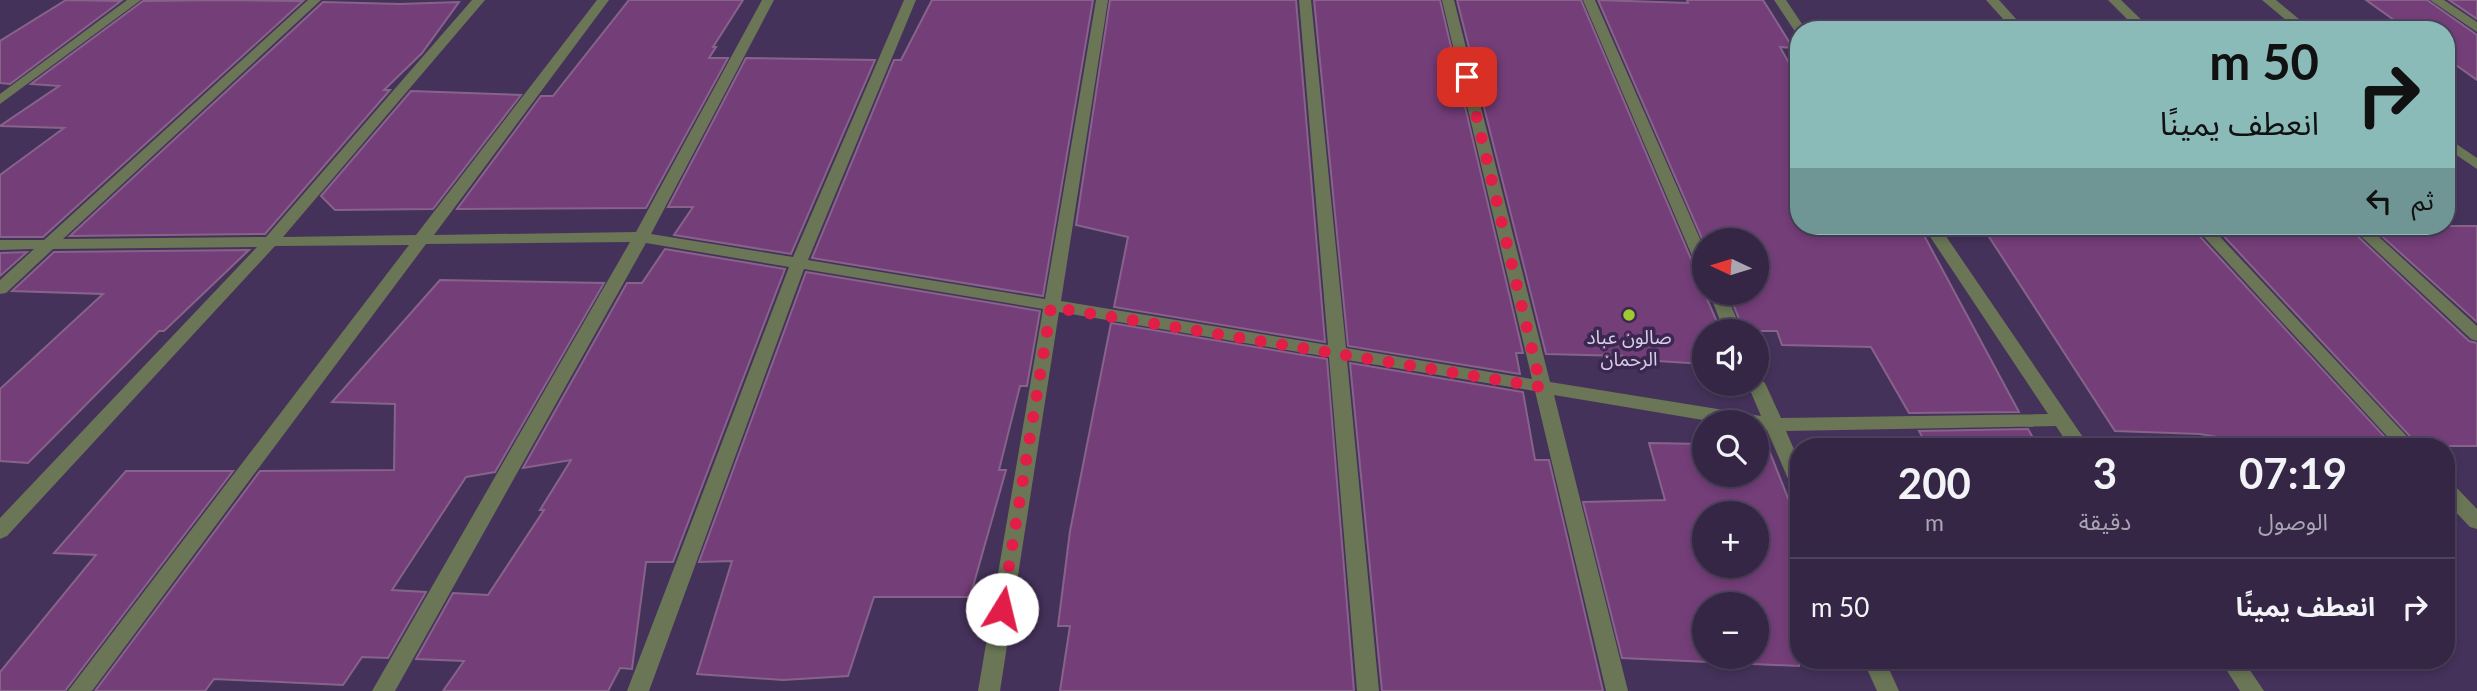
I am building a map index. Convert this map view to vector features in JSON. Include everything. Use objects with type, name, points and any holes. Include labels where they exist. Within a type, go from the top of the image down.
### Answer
[{"type":"street","points":[[0,100],[135,0]]},
{"type":"street","points":[[0,289],[315,0]]},
{"type":"street","points":[[0,531],[270,242],[479,0]]},
{"type":"street","points":[[79,691],[603,0]]},
{"type":"street","points":[[383,691],[641,237],[768,0]]},
{"type":"street","points":[[638,691],[798,264],[910,0]]},
{"type":"street","points":[[989,691],[1102,0]]},
{"type":"street","points":[[1305,0],[1368,691]]},
{"type":"street","points":[[1448,0],[1617,691]]},
{"type":"street","points":[[1589,0],[1692,237]]},
{"type":"street","points":[[1780,0],[1794,21]]},
{"type":"street","points":[[1992,0],[2012,21]]},
{"type":"street","points":[[2114,0],[2136,21]]},
{"type":"street","points":[[2269,0],[2295,21]]},
{"type":"street","points":[[2436,0],[2477,28]]},
{"type":"street","points":[[2455,148],[2477,165]]},
{"type":"street","points":[[1937,235],[2073,438]]},
{"type":"street","points":[[2210,235],[2400,438]]},
{"type":"street","points":[[2368,235],[2477,335]]},
{"type":"street","points":[[0,246],[52,243],[641,237],[1692,412]]},
{"type":"street","points":[[1769,423],[2060,420]]},
{"type":"street","points":[[1769,434],[1790,468]]},
{"type":"street","points":[[2455,499],[2477,522]]},
{"type":"street","points":[[1878,669],[1888,691]]},
{"type":"street","points":[[2237,669],[2253,691]]},
{"type":"building","points":[[66,0],[121,1],[10,84],[0,83],[0,41]]},
{"type":"building","points":[[629,0],[743,0],[713,47],[716,47],[709,58],[728,58],[646,208],[457,209],[541,96],[553,96]]},
{"type":"building","points":[[932,0],[1093,0],[1043,296],[812,258],[894,60],[901,60]]},
{"type":"building","points":[[1110,0],[1296,0],[1325,342],[1114,307],[1128,237],[1076,225]]},
{"type":"building","points":[[1314,0],[1440,0],[1523,353],[1516,353],[1520,374],[1348,346]]},
{"type":"building","points":[[1457,0],[1581,0],[1692,261],[1692,305],[1710,305],[1716,319],[1692,319],[1692,363],[1626,359],[1625,356],[1546,354]]},
{"type":"building","points":[[1598,0],[1688,3],[1687,0],[1763,0],[1790,43],[1790,48],[1780,47],[1790,65],[1790,235],[1924,235],[2019,412],[1909,413],[1871,347],[1782,345],[1777,331],[1769,331],[1769,319],[1739,319],[1733,305],[1769,305],[1769,228],[1697,228]]},
{"type":"building","points":[[2366,0],[2427,0],[2477,35],[2477,80],[2455,64],[2455,21],[2395,21]]},
{"type":"building","points":[[2449,0],[2477,0],[2477,19]]},
{"type":"building","points":[[143,1],[303,1],[43,237],[0,237],[0,175],[64,128],[0,126],[59,86],[31,84]]},
{"type":"building","points":[[323,2],[459,2],[422,53],[384,90],[390,90],[265,234],[70,236]]},
{"type":"building","points":[[746,58],[875,60],[791,254],[674,235],[693,207],[668,207]]},
{"type":"building","points":[[411,91],[521,95],[433,209],[335,210],[321,196]]},
{"type":"building","points":[[2455,226],[2477,226],[2477,322],[2381,235],[2455,235]]},
{"type":"building","points":[[1988,235],[2199,235],[2386,438],[2224,438],[2200,434],[2115,431]]},
{"type":"building","points":[[2223,235],[2356,235],[2469,341],[2477,343],[2477,446],[2455,446],[2455,438],[2412,438]]},
{"type":"building","points":[[665,249],[785,269],[673,562],[646,562],[632,669],[620,668],[608,691],[443,691],[464,661],[416,659],[453,593],[488,595],[544,510],[540,510],[571,460],[523,468],[627,283],[642,283]]},
{"type":"building","points":[[249,250],[164,331],[159,331],[28,463],[0,461],[0,389],[103,294],[12,291],[54,252]]},
{"type":"building","points":[[27,252],[0,276],[0,253]]},
{"type":"building","points":[[806,272],[1040,311],[1027,386],[1020,386],[999,470],[1006,470],[970,597],[874,597],[848,676],[783,680],[697,674],[732,561],[699,562]]},
{"type":"building","points":[[440,280],[604,283],[495,472],[466,477],[392,590],[426,592],[388,658],[362,657],[343,685],[214,679],[205,691],[95,691],[260,471],[394,470],[395,404],[332,402]]},
{"type":"building","points":[[1111,323],[1327,359],[1354,691],[1060,691],[1070,626],[1058,626],[1070,531]]},
{"type":"building","points":[[1350,363],[1523,392],[1535,460],[1549,460],[1603,691],[1382,691]]},
{"type":"building","points":[[2028,429],[2033,438],[1923,438],[1919,431]]},
{"type":"building","points":[[1649,443],[1692,444],[1692,487],[1769,487],[1769,450],[1790,503],[1790,666],[1769,665],[1769,592],[1692,592],[1692,661],[1622,658],[1583,502],[1665,500]]},
{"type":"building","points":[[126,471],[233,471],[65,691],[0,691],[0,672],[96,555],[54,553]]},
{"type":"place","name":"صالون عباد الرحمان","points":[[1629,315]]},
{"type":"route","points":[[1002,609],[1051,307],[1541,387],[1467,77]]}]
